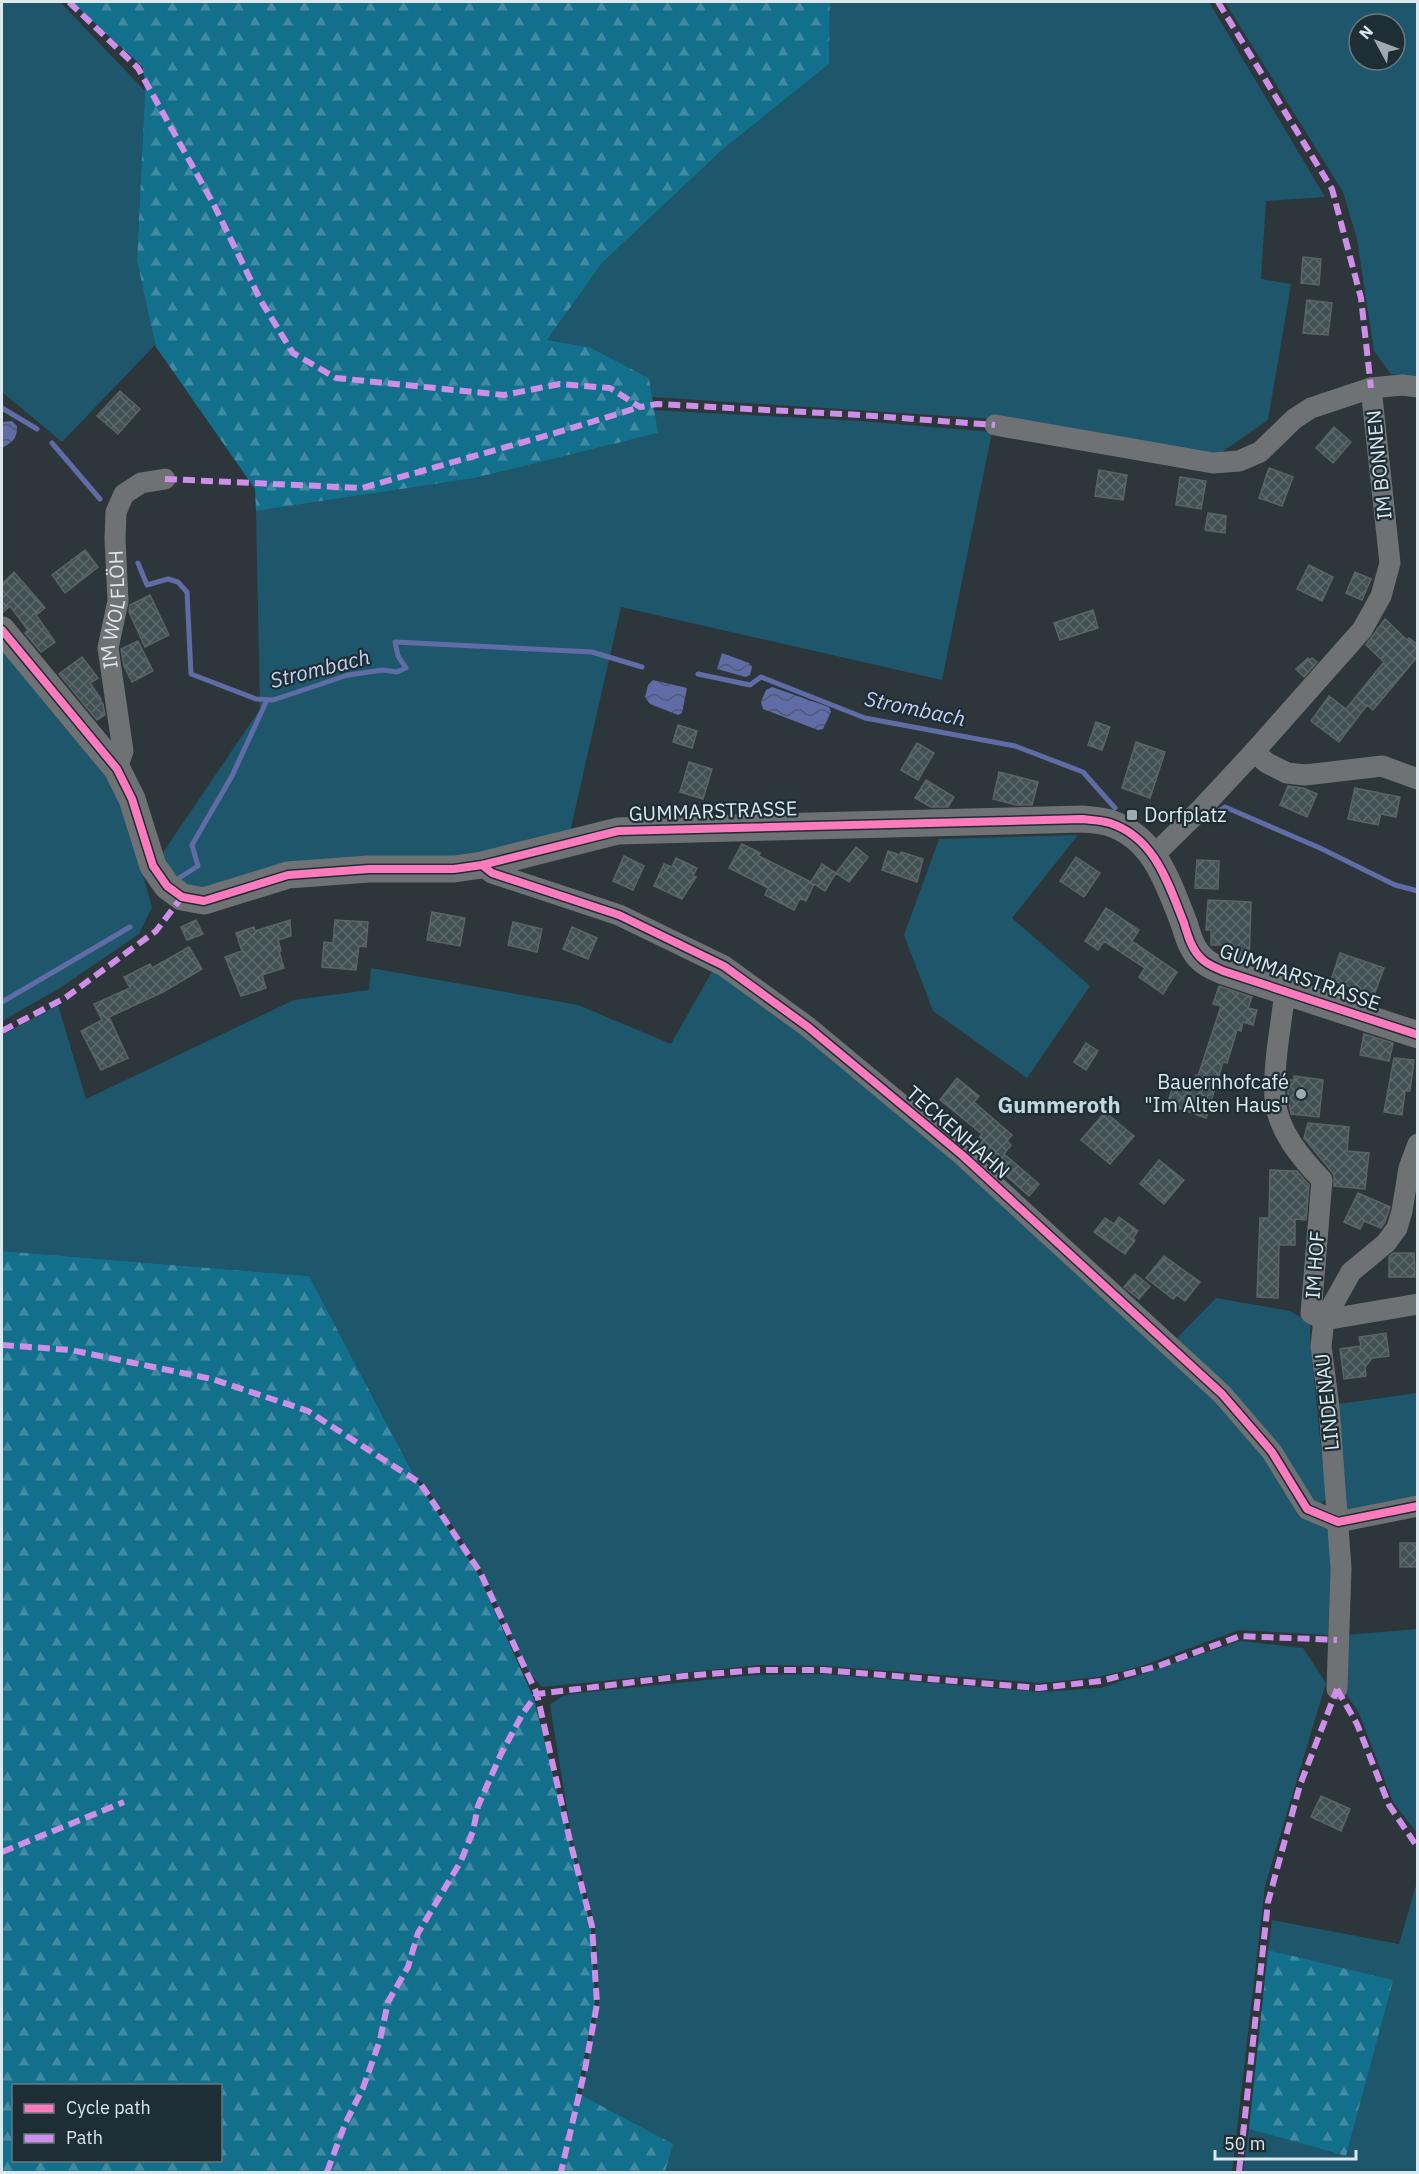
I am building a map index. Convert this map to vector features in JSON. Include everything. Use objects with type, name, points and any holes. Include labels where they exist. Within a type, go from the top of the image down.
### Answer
[{"type":"street","points":[[1371,388],[1402,385],[1418,387]]},
{"type":"street","name":"IM BONNEN","points":[[995,425],[1213,463],[1239,461],[1260,452],[1294,419],[1311,408],[1371,388],[1390,563],[1381,596],[1362,630],[1254,752],[1154,855]]},
{"type":"street","name":"IM WOLFLÖH","points":[[117,769],[123,751],[108,648],[118,601],[115,539],[117,512],[124,494],[141,483],[165,479]]},
{"type":"street","name":"GUMMARSTRASSE","points":[[2,630],[117,769],[132,799],[153,866],[167,886],[182,897],[204,901],[288,875],[369,869],[454,868],[482,865],[618,831],[1071,819],[1109,823],[1130,833],[1154,855],[1194,948],[1203,960],[1223,971],[1418,1035]]},
{"type":"street","points":[[1254,752],[1267,763],[1287,773],[1305,775],[1382,766],[1418,779]]},
{"type":"street","name":"TECKENHAHN","points":[[482,865],[492,873],[619,915],[724,966],[808,1027],[962,1155],[1214,1386],[1272,1452],[1307,1509],[1338,1522]]},
{"type":"street","name":"IM HOF","points":[[1285,992],[1275,1099],[1281,1122],[1301,1158],[1322,1180],[1311,1313],[1324,1320],[1418,1304]]},
{"type":"street","name":"LINDENAU","points":[[1337,1689],[1341,1568],[1329,1407],[1321,1346],[1324,1320],[1352,1272],[1386,1243],[1397,1228],[1409,1168],[1418,1144]]},
{"type":"street","points":[[1338,1522],[1418,1506]]},
{"type":"shaded area","points":[[2,2],[60,2],[145,91],[137,261],[156,344],[62,442],[2,392]]},
{"type":"shaded area","points":[[830,2],[1209,2],[1325,197],[1266,201],[1261,279],[1291,284],[1268,420],[1219,454],[995,419],[652,397],[649,378],[589,347],[547,340],[602,263],[722,150],[829,64]]},
{"type":"shaded area","points":[[1225,2],[1417,2],[1417,378],[1391,374],[1374,351],[1357,239],[1343,192]]},
{"type":"shaded area","points":[[653,410],[860,421],[992,432],[942,680],[621,607],[570,832],[463,857],[206,891],[178,883],[160,857],[260,709],[256,511],[475,478],[658,433]]},
{"type":"shaded area","points":[[2,645],[120,794],[152,907],[139,934],[60,988],[2,1021]]},
{"type":"shaded area","points":[[1078,835],[1012,918],[1090,986],[1027,1078],[933,1011],[904,935],[939,839]]},
{"type":"shaded area","points":[[371,968],[578,1005],[671,1044],[714,968],[805,1032],[954,1159],[1218,1397],[1266,1457],[1299,1517],[1332,1529],[1328,1635],[1239,1630],[1139,1667],[1098,1677],[1041,1683],[826,1666],[759,1665],[543,1687],[534,1678],[517,1650],[481,1570],[422,1482],[416,1479],[309,1276],[2,1251],[2,1035],[58,1005],[86,1099],[294,1000],[369,990]]},
{"type":"shaded area","points":[[1216,1298],[1290,1311],[1310,1323],[1326,1498],[1320,1505],[1312,1504],[1228,1389],[1177,1338]]},
{"type":"shaded area","points":[[1417,1393],[1417,1499],[1346,1512],[1339,1404]]},
{"type":"shaded area","points":[[1417,1629],[1417,1833],[1393,1802],[1359,1713],[1343,1689],[1345,1635]]},
{"type":"shaded area","points":[[1240,1641],[1303,1648],[1326,1683],[1265,1886],[1232,2172],[665,2172],[672,2144],[581,2096],[599,2001],[595,1925],[572,1839],[550,1705],[557,1699],[576,1693],[755,1675],[824,1674],[1040,1692],[1101,1688]]},
{"type":"shaded area","points":[[1417,1882],[1417,2172],[1243,2172],[1249,2129],[1346,2156],[1392,1980],[1268,1950],[1272,1920],[1399,1944]]},
{"type":"green space","points":[[72,2],[830,2],[829,64],[722,150],[602,263],[547,340],[589,347],[649,378],[658,433],[475,478],[256,511],[255,489],[156,347],[137,261],[145,91],[143,67]]},
{"type":"green space","points":[[2,1251],[309,1276],[418,1483],[477,1572],[534,1699],[591,1928],[595,2002],[577,2093],[673,2144],[665,2172],[2,2172]]},
{"type":"green space","points":[[1268,1950],[1393,1980],[1346,2156],[1249,2129]]},
{"type":"water","points":[[12,421],[17,426],[15,437],[12,442],[2,448],[2,422]]},
{"type":"water","points":[[722,653],[749,663],[752,667],[750,675],[746,677],[717,669]]},
{"type":"water","points":[[653,680],[687,688],[682,713],[678,715],[650,704],[645,697],[648,685]]},
{"type":"water","points":[[772,687],[829,707],[831,712],[823,729],[818,730],[763,709],[761,702],[766,690]]},
{"type":"building","points":[[1303,257],[1321,259],[1319,285],[1301,283]]},
{"type":"building","points":[[1307,300],[1332,303],[1328,335],[1303,333]]},
{"type":"building","points":[[120,391],[140,409],[118,434],[97,416]]},
{"type":"building","points":[[1334,427],[1351,442],[1333,463],[1316,448]]},
{"type":"building","points":[[1269,468],[1293,477],[1282,506],[1259,498]]},
{"type":"building","points":[[1099,470],[1127,475],[1123,500],[1095,496]]},
{"type":"building","points":[[1180,477],[1206,481],[1201,509],[1176,505]]},
{"type":"building","points":[[1208,513],[1226,516],[1225,533],[1205,530]]},
{"type":"building","points":[[85,550],[98,567],[65,593],[52,575]]},
{"type":"building","points":[[1309,565],[1333,577],[1322,601],[1297,589]]},
{"type":"building","points":[[14,572],[45,608],[36,615],[55,642],[41,652],[25,633],[28,630],[10,606],[2,613],[2,584]]},
{"type":"building","points":[[1355,572],[1371,579],[1362,600],[1346,593]]},
{"type":"building","points":[[150,595],[169,635],[145,647],[129,612],[130,605]]},
{"type":"building","points":[[1093,610],[1098,628],[1060,640],[1054,623]]},
{"type":"building","points":[[1385,619],[1407,640],[1409,638],[1418,645],[1418,656],[1373,710],[1367,705],[1339,742],[1311,721],[1329,696],[1346,709],[1384,662],[1366,645]]},
{"type":"building","points":[[138,641],[153,671],[132,682],[124,666],[121,649]]},
{"type":"building","points":[[82,657],[98,678],[90,683],[101,699],[105,715],[97,720],[59,674]]},
{"type":"building","points":[[1308,658],[1317,662],[1304,677],[1296,669]]},
{"type":"building","points":[[1096,722],[1110,727],[1102,750],[1088,745]]},
{"type":"building","points":[[678,725],[697,731],[692,748],[673,742]]},
{"type":"building","points":[[1136,742],[1165,752],[1150,798],[1122,788]]},
{"type":"building","points":[[917,743],[934,753],[918,780],[901,770]]},
{"type":"building","points":[[689,762],[712,769],[703,799],[680,792]]},
{"type":"building","points":[[999,772],[1038,782],[1032,805],[1016,805],[993,799]]},
{"type":"building","points":[[926,780],[954,797],[948,807],[931,807],[915,798]]},
{"type":"building","points":[[1288,786],[1303,788],[1317,794],[1307,817],[1280,805]]},
{"type":"building","points":[[1355,788],[1400,797],[1396,817],[1381,814],[1378,825],[1348,819]]},
{"type":"building","points":[[742,844],[760,853],[759,856],[811,882],[822,864],[836,873],[825,891],[814,884],[806,901],[800,898],[794,910],[765,895],[768,888],[729,868]]},
{"type":"building","points":[[856,847],[868,857],[849,882],[836,873]]},
{"type":"building","points":[[888,851],[900,855],[901,852],[923,859],[917,882],[882,870]]},
{"type":"building","points":[[624,856],[644,866],[633,890],[613,881]]},
{"type":"building","points":[[1076,857],[1100,873],[1084,897],[1060,881]]},
{"type":"building","points":[[676,858],[697,868],[693,876],[696,877],[682,899],[654,886],[664,864],[672,867]]},
{"type":"building","points":[[1197,860],[1219,861],[1218,889],[1195,888]]},
{"type":"building","points":[[1208,900],[1251,902],[1249,963],[1224,954],[1224,945],[1211,945],[1211,930],[1206,930]]},
{"type":"building","points":[[1106,908],[1139,930],[1132,941],[1177,972],[1163,994],[1139,977],[1145,968],[1104,941],[1098,950],[1085,941]]},
{"type":"building","points":[[432,912],[465,918],[460,946],[427,940]]},
{"type":"building","points":[[196,920],[203,934],[187,940],[181,927]]},
{"type":"building","points":[[290,920],[291,936],[278,940],[284,968],[262,975],[266,988],[241,996],[225,957],[242,951],[236,933],[254,927],[255,931]]},
{"type":"building","points":[[335,920],[368,922],[366,947],[359,946],[356,970],[322,967],[324,942],[333,943]]},
{"type":"building","points":[[513,922],[542,929],[537,952],[508,945]]},
{"type":"building","points":[[572,927],[597,938],[588,959],[563,949]]},
{"type":"building","points":[[189,947],[202,969],[163,992],[109,1017],[128,1058],[101,1070],[81,1031],[102,1020],[94,1004],[130,988],[124,977],[150,964],[152,968]]},
{"type":"building","points":[[1340,953],[1384,968],[1374,995],[1331,980]]},
{"type":"building","points":[[1219,986],[1252,997],[1248,1008],[1257,1010],[1253,1025],[1243,1022],[1241,1031],[1237,1030],[1227,1063],[1223,1062],[1206,1118],[1167,1104],[1173,1087],[1190,1093],[1196,1075],[1198,1076],[1221,1006],[1213,1004]]},
{"type":"building","points":[[1364,1034],[1393,1043],[1389,1061],[1360,1055]]},
{"type":"building","points":[[1086,1043],[1098,1051],[1086,1070],[1074,1062]]},
{"type":"building","points":[[1394,1058],[1414,1060],[1410,1091],[1405,1091],[1402,1115],[1384,1112]]},
{"type":"building","points":[[1294,1076],[1323,1080],[1319,1117],[1291,1114],[1288,1080],[1294,1080]]},
{"type":"building","points":[[957,1078],[979,1096],[974,1102],[1012,1135],[1007,1141],[1011,1145],[1004,1154],[1039,1184],[1029,1196],[980,1153],[982,1150],[975,1143],[982,1134],[940,1100]]},
{"type":"building","points":[[1105,1112],[1134,1136],[1110,1164],[1081,1140]]},
{"type":"building","points":[[1308,1123],[1349,1127],[1347,1151],[1369,1153],[1365,1189],[1334,1186],[1332,1172],[1304,1138]]},
{"type":"building","points":[[1159,1160],[1184,1180],[1164,1204],[1140,1184]]},
{"type":"building","points":[[1270,1170],[1297,1171],[1309,1185],[1306,1220],[1295,1219],[1295,1245],[1279,1245],[1278,1298],[1257,1297],[1260,1218],[1269,1218]]},
{"type":"building","points":[[1358,1193],[1390,1207],[1381,1228],[1364,1221],[1360,1229],[1344,1222]]},
{"type":"building","points":[[1119,1217],[1138,1231],[1133,1238],[1135,1240],[1125,1254],[1094,1232],[1105,1218],[1114,1224]]},
{"type":"building","points":[[1393,1253],[1414,1253],[1415,1277],[1389,1277],[1389,1257]]},
{"type":"building","points":[[1164,1256],[1200,1282],[1185,1301],[1177,1295],[1173,1299],[1146,1278]]},
{"type":"building","points":[[1135,1274],[1150,1286],[1139,1299],[1124,1287]]},
{"type":"building","points":[[1386,1333],[1389,1356],[1372,1358],[1365,1367],[1366,1376],[1344,1379],[1340,1349],[1361,1346],[1359,1337]]},
{"type":"building","points":[[1400,1543],[1418,1543],[1418,1567],[1400,1567]]},
{"type":"building","points":[[1321,1796],[1350,1809],[1341,1831],[1311,1817]]},
{"type":"waterway","name":"Strombach","points":[[2,408],[37,429]]},
{"type":"waterway","name":"Strombach","points":[[52,443],[100,499]]},
{"type":"waterway","name":"Strombach","points":[[138,563],[147,585],[168,579],[178,582],[187,592],[191,674],[256,699],[273,700],[348,675],[383,670],[397,672],[406,668],[398,656],[395,642],[592,652],[642,667]]},
{"type":"waterway","name":"Strombach","points":[[698,674],[750,685],[761,677],[865,718],[1015,746],[1083,772],[1115,808]]},
{"type":"waterway","points":[[176,880],[198,866],[192,845],[232,776],[267,700]]},
{"type":"waterway","name":"Strombach","points":[[1209,817],[1225,807],[1320,848],[1395,885],[1418,891]]},
{"type":"waterway","points":[[2,1002],[130,927]]},
{"type":"marked path","points":[[69,2],[138,68],[214,205],[261,301],[293,353],[336,378],[504,395],[560,384],[610,388],[640,407],[657,404],[995,425]]},
{"type":"marked path","points":[[1218,2],[1332,189],[1361,298],[1371,388]]},
{"type":"marked path","points":[[165,479],[362,488],[640,407]]},
{"type":"marked path","points":[[2,1031],[65,998],[156,931],[182,897]]},
{"type":"marked path","points":[[2,1345],[71,1350],[212,1379],[308,1411],[420,1483],[480,1572],[537,1694],[592,1926],[597,2004],[585,2069],[561,2172]]},
{"type":"marked path","points":[[327,2172],[345,2124],[363,2088],[380,2040],[388,2002],[408,1967],[418,1933],[461,1861],[473,1831],[478,1806],[501,1754],[523,1713],[537,1694],[684,1676],[757,1670],[823,1670],[1039,1688],[1101,1681],[1158,1666],[1240,1636],[1337,1640]]},
{"type":"marked path","points":[[1337,1689],[1357,1724],[1389,1805],[1418,1848]]},
{"type":"marked path","points":[[1239,2172],[1268,1902],[1300,1785],[1337,1689]]},
{"type":"marked path","points":[[2,1852],[124,1802]]},
{"type":"cycle path","points":[[2,630],[117,769],[132,799],[153,866],[167,886],[182,897],[204,901],[288,875],[369,869],[454,869],[482,865],[618,831],[1096,820],[1125,830],[1149,851],[1165,878],[1193,948],[1207,963],[1223,971],[1418,1035]]},
{"type":"cycle path","points":[[482,865],[492,873],[619,915],[724,966],[808,1027],[962,1155],[1222,1394],[1272,1452],[1307,1509],[1338,1522],[1418,1506]]},
{"type":"place","name":"Dorfplatz","points":[[1132,815]]},
{"type":"place","name":"Bauernhofcafé \"Im Alten Haus\"","points":[[1301,1094]]},
{"type":"district","name":"Gummeroth","points":[[1059,1105]]}]
